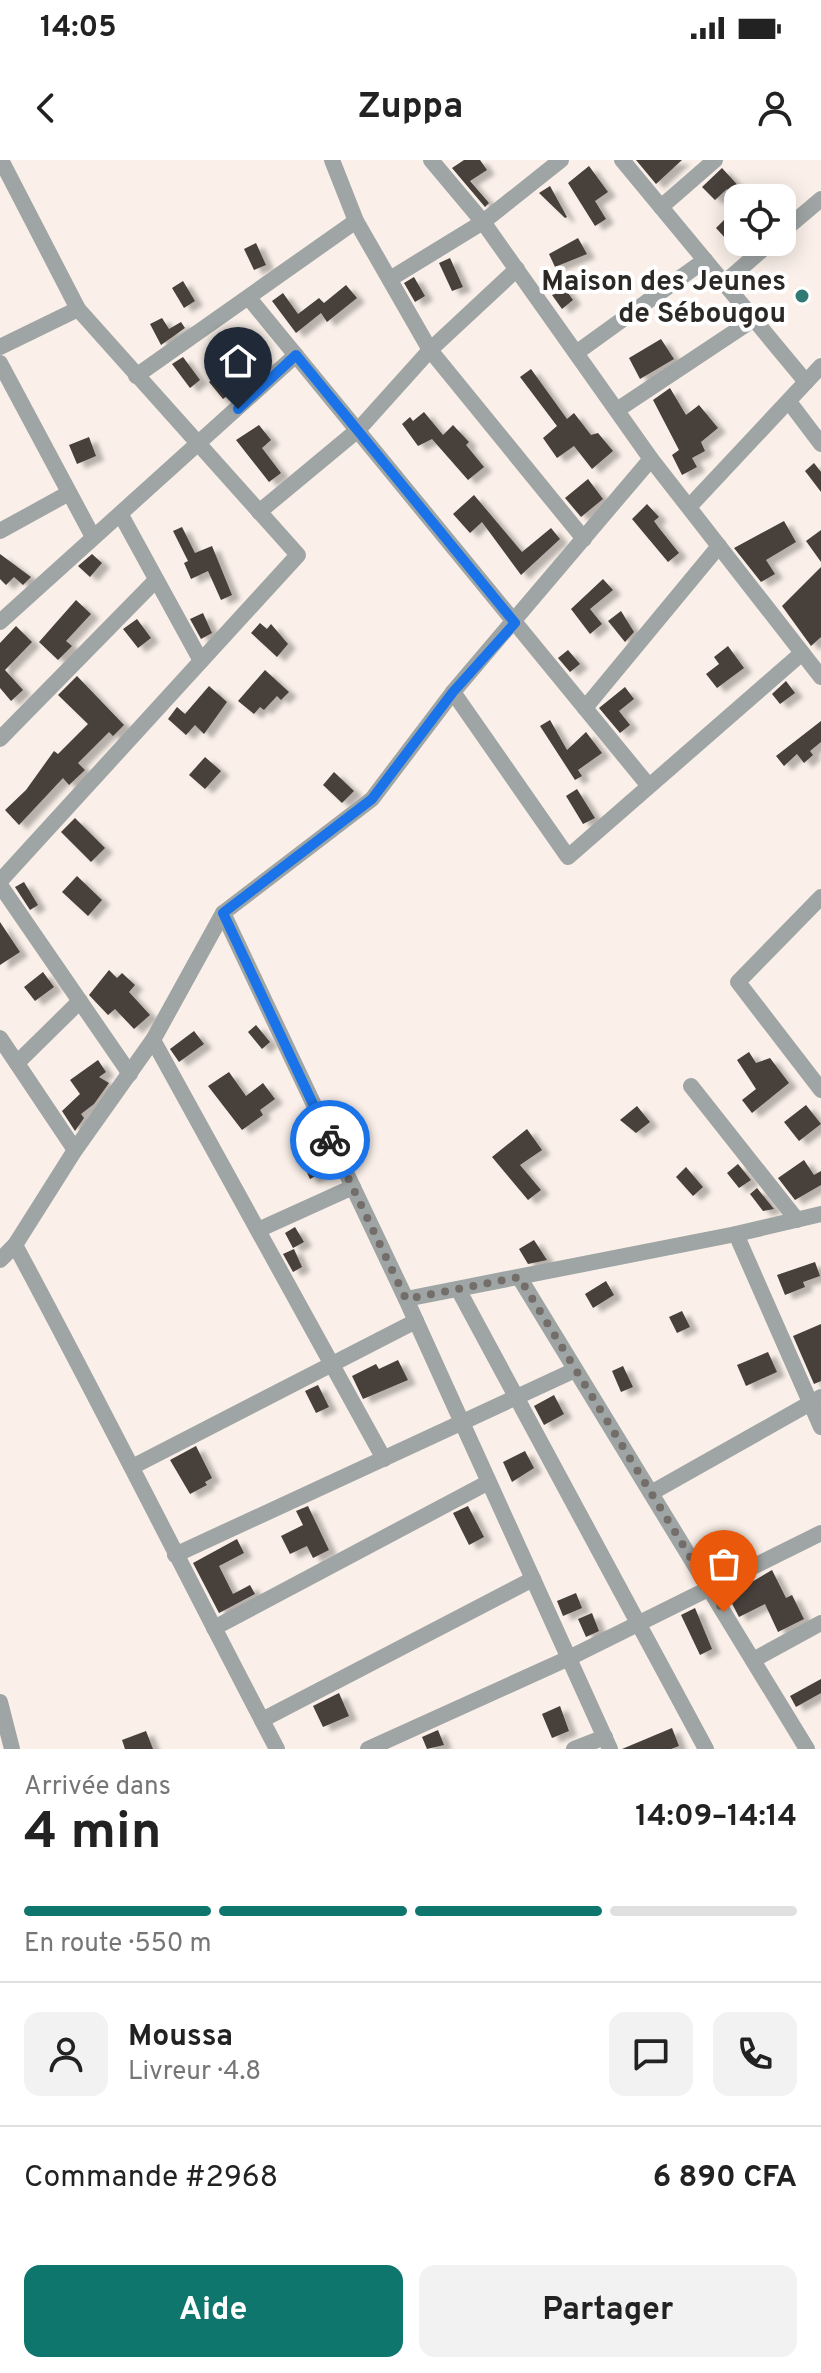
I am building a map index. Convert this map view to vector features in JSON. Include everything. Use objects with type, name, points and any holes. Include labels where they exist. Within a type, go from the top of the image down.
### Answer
[{"type":"street","points":[[1,160],[78,309],[298,555],[0,883],[130,1074]]},
{"type":"street","points":[[332,160],[356,221],[430,350],[584,539]]},
{"type":"street","points":[[431,160],[483,222],[651,459],[814,662],[648,785],[568,857],[453,692]]},
{"type":"street","points":[[390,279],[483,222],[561,160]]},
{"type":"street","points":[[622,160],[806,382]]},
{"type":"street","points":[[661,207],[715,160]]},
{"type":"street","points":[[796,220],[821,199]]},
{"type":"street","points":[[136,376],[356,221]]},
{"type":"street","points":[[724,283],[755,256]]},
{"type":"street","points":[[576,353],[705,260]]},
{"type":"street","points":[[259,512],[359,429],[430,350],[517,269]]},
{"type":"street","points":[[249,298],[648,785]]},
{"type":"street","points":[[0,347],[78,309]]},
{"type":"street","points":[[617,410],[754,319]]},
{"type":"street","points":[[0,622],[296,355]]},
{"type":"street","points":[[0,363],[93,537]]},
{"type":"street","points":[[689,507],[790,403],[821,366]]},
{"type":"street","points":[[790,403],[821,444]]},
{"type":"street","points":[[0,1260],[15,1245],[75,1150],[153,1040],[223,913],[372,799],[453,692],[515,623],[651,459]]},
{"type":"street","points":[[0,531],[69,493]]},
{"type":"street","points":[[121,515],[201,661]]},
{"type":"street","points":[[585,708],[719,546]]},
{"type":"street","points":[[0,739],[156,580]]},
{"type":"street","points":[[821,897],[738,982],[821,1090]]},
{"type":"street","points":[[223,913],[406,1299],[487,1483],[608,1743],[574,1749]]},
{"type":"street","points":[[17,1063],[80,1001]]},
{"type":"street","points":[[0,1038],[75,1150]]},
{"type":"street","points":[[153,1040],[384,1459]]},
{"type":"street","points":[[691,1086],[797,1220]]},
{"type":"street","points":[[258,1230],[353,1187]]},
{"type":"street","points":[[406,1299],[736,1234],[821,1214]]},
{"type":"street","points":[[736,1234],[816,1400],[821,1427]]},
{"type":"street","points":[[15,1245],[134,1466],[175,1555],[277,1749]]},
{"type":"street","points":[[519,1277],[807,1749]]},
{"type":"street","points":[[458,1289],[706,1749]]},
{"type":"street","points":[[134,1466],[416,1321]]},
{"type":"street","points":[[175,1555],[575,1370]]},
{"type":"street","points":[[651,1493],[816,1400]]},
{"type":"street","points":[[214,1628],[487,1483]]},
{"type":"street","points":[[368,1749],[569,1658],[821,1533]]},
{"type":"street","points":[[262,1720],[533,1579]]},
{"type":"street","points":[[753,1660],[821,1623]]},
{"type":"street","points":[[0,1702],[12,1749]]},
{"type":"building","points":[[464,160],[480,160],[487,170],[470,181],[489,203],[485,207],[452,168]]},
{"type":"building","points":[[636,160],[682,160],[656,184]]},
{"type":"building","points":[[589,166],[608,192],[595,201],[606,219],[595,226],[568,183]]},
{"type":"building","points":[[722,168],[737,184],[724,184],[724,192],[715,200],[702,187]]},
{"type":"building","points":[[550,186],[567,217],[539,193]]},
{"type":"building","points":[[724,220],[724,237],[716,228]]},
{"type":"building","points":[[578,238],[587,254],[555,267],[549,254]]},
{"type":"building","points":[[256,243],[266,265],[254,270],[244,249]]},
{"type":"building","points":[[450,258],[463,287],[452,291],[439,263]]},
{"type":"building","points":[[414,277],[425,296],[415,302],[404,283]]},
{"type":"building","points":[[183,281],[195,301],[184,308],[172,288]]},
{"type":"building","points":[[346,285],[357,298],[327,322],[321,313],[296,333],[272,301],[283,293],[298,314],[319,298],[324,303]]},
{"type":"building","points":[[563,286],[573,300],[562,309],[552,295]]},
{"type":"building","points":[[162,318],[169,329],[181,322],[185,328],[161,345],[150,324]]},
{"type":"building","points":[[240,334],[268,365],[223,399],[209,382],[227,368],[217,354]]},
{"type":"building","points":[[661,339],[674,359],[640,379],[629,358]]},
{"type":"building","points":[[183,357],[200,380],[190,388],[172,364]]},
{"type":"building","points":[[531,369],[567,419],[574,413],[591,435],[598,433],[613,451],[592,469],[574,446],[557,458],[543,438],[557,426],[520,377]]},
{"type":"building","points":[[670,388],[686,415],[699,405],[718,428],[701,442],[705,451],[692,458],[697,467],[682,475],[672,455],[679,450],[653,400]]},
{"type":"building","points":[[424,412],[443,435],[453,425],[469,442],[466,445],[484,467],[468,480],[432,439],[418,446],[402,424],[410,417],[413,421]]},
{"type":"building","points":[[259,425],[271,440],[262,448],[281,473],[269,482],[236,440]]},
{"type":"building","points":[[89,437],[96,456],[77,464],[69,445]]},
{"type":"building","points":[[814,463],[821,472],[821,492],[805,471]]},
{"type":"building","points":[[588,479],[603,499],[581,517],[565,498]]},
{"type":"building","points":[[474,495],[522,552],[551,528],[560,539],[521,575],[482,522],[470,533],[453,514]]},
{"type":"building","points":[[647,504],[659,517],[654,521],[679,553],[668,562],[632,519]]},
{"type":"building","points":[[784,521],[796,542],[766,560],[775,574],[761,582],[734,548]]},
{"type":"building","points":[[182,527],[195,553],[212,546],[232,595],[221,600],[208,571],[191,579],[184,563],[188,561],[173,531]]},
{"type":"building","points":[[821,530],[821,562],[806,541]]},
{"type":"building","points":[[0,554],[31,577],[23,585],[14,577],[6,585],[0,579]]},
{"type":"building","points":[[92,554],[102,563],[90,577],[78,566]]},
{"type":"building","points":[[821,567],[821,637],[811,646],[782,606]]},
{"type":"building","points":[[603,579],[613,590],[590,609],[602,624],[590,634],[571,609]]},
{"type":"building","points":[[76,600],[91,614],[66,641],[72,646],[58,660],[39,642]]},
{"type":"building","points":[[621,611],[634,632],[625,642],[608,621]]},
{"type":"building","points":[[203,613],[212,633],[201,639],[190,619]]},
{"type":"building","points":[[137,619],[151,638],[138,648],[123,629]]},
{"type":"building","points":[[260,623],[267,629],[271,624],[288,644],[277,657],[251,633]]},
{"type":"building","points":[[16,626],[32,642],[5,670],[23,690],[11,701],[0,688],[0,643]]},
{"type":"building","points":[[728,646],[744,668],[717,688],[706,674],[719,664],[714,657]]},
{"type":"building","points":[[568,650],[580,664],[570,672],[558,658]]},
{"type":"building","points":[[265,670],[289,692],[281,700],[277,696],[264,710],[260,707],[254,714],[238,701]]},
{"type":"building","points":[[77,676],[124,725],[113,736],[109,732],[78,763],[85,770],[69,785],[63,778],[19,825],[5,810],[26,790],[54,751],[58,754],[88,724],[58,695]]},
{"type":"building","points":[[786,681],[795,693],[780,704],[772,694]]},
{"type":"building","points":[[209,686],[227,702],[204,734],[195,725],[186,735],[168,719],[177,707],[185,714]]},
{"type":"building","points":[[625,687],[634,699],[619,711],[630,725],[620,733],[599,708]]},
{"type":"building","points":[[550,720],[567,750],[586,732],[602,753],[578,770],[582,776],[575,780],[540,726]]},
{"type":"building","points":[[821,721],[821,742],[810,751],[813,755],[804,763],[797,754],[784,766],[776,756]]},
{"type":"building","points":[[205,757],[221,771],[205,789],[189,775]]},
{"type":"building","points":[[334,772],[354,791],[342,803],[323,785]]},
{"type":"building","points":[[577,789],[595,818],[583,824],[566,796]]},
{"type":"building","points":[[75,818],[105,848],[91,862],[61,832]]},
{"type":"building","points":[[77,876],[102,900],[88,916],[62,892]]},
{"type":"building","points":[[24,882],[38,905],[30,910],[15,887]]},
{"type":"building","points":[[0,922],[20,952],[0,965]]},
{"type":"building","points":[[109,970],[117,978],[122,973],[135,985],[129,992],[150,1015],[134,1029],[115,1009],[108,1015],[89,995]]},
{"type":"building","points":[[43,972],[54,987],[35,1001],[24,987]]},
{"type":"building","points":[[256,1025],[270,1042],[262,1049],[248,1032]]},
{"type":"building","points":[[194,1031],[204,1044],[179,1062],[170,1049]]},
{"type":"building","points":[[749,1052],[756,1063],[770,1058],[789,1083],[752,1113],[742,1100],[756,1089],[737,1060]]},
{"type":"building","points":[[98,1060],[106,1072],[99,1077],[109,1083],[94,1104],[81,1114],[84,1118],[75,1131],[62,1111],[80,1094],[70,1080]]},
{"type":"building","points":[[229,1072],[246,1096],[263,1083],[275,1099],[260,1110],[263,1115],[242,1130],[208,1086]]},
{"type":"building","points":[[806,1105],[821,1124],[799,1141],[784,1122]]},
{"type":"building","points":[[637,1106],[650,1122],[636,1133],[620,1120]]},
{"type":"building","points":[[527,1129],[542,1150],[520,1165],[541,1190],[528,1200],[492,1157]]},
{"type":"building","points":[[315,1153],[324,1172],[310,1179],[301,1160]]},
{"type":"building","points":[[804,1160],[814,1175],[821,1171],[821,1185],[795,1200],[778,1178]]},
{"type":"building","points":[[738,1164],[751,1180],[739,1188],[727,1173]]},
{"type":"building","points":[[686,1167],[703,1187],[693,1196],[676,1177]]},
{"type":"building","points":[[757,1188],[774,1209],[763,1211],[750,1194]]},
{"type":"building","points":[[295,1227],[304,1242],[293,1248],[285,1233]]},
{"type":"building","points":[[534,1240],[547,1260],[528,1264],[519,1249]]},
{"type":"building","points":[[294,1249],[302,1267],[293,1272],[283,1254]]},
{"type":"building","points":[[815,1262],[820,1276],[803,1282],[805,1287],[785,1295],[777,1275]]},
{"type":"building","points":[[606,1281],[614,1295],[593,1308],[585,1294]]},
{"type":"building","points":[[682,1311],[690,1327],[677,1333],[669,1317]]},
{"type":"building","points":[[821,1324],[821,1381],[814,1384],[793,1336]]},
{"type":"building","points":[[768,1352],[777,1372],[746,1386],[737,1365]]},
{"type":"building","points":[[398,1360],[408,1380],[363,1399],[352,1376],[376,1364],[379,1369]]},
{"type":"building","points":[[623,1366],[633,1387],[621,1392],[612,1371]]},
{"type":"building","points":[[318,1385],[329,1407],[316,1413],[305,1391]]},
{"type":"building","points":[[554,1395],[564,1414],[544,1425],[534,1406]]},
{"type":"building","points":[[196,1446],[212,1478],[205,1482],[207,1485],[190,1494],[170,1460]]},
{"type":"building","points":[[525,1451],[534,1468],[512,1482],[503,1462]]},
{"type":"building","points":[[308,1506],[329,1550],[313,1558],[307,1546],[290,1554],[281,1536],[303,1525],[296,1511]]},
{"type":"building","points":[[468,1506],[484,1537],[469,1545],[453,1513]]},
{"type":"building","points":[[237,1539],[244,1553],[219,1566],[233,1594],[250,1585],[255,1594],[219,1613],[193,1563]]},
{"type":"building","points":[[772,1570],[786,1598],[792,1595],[804,1619],[778,1632],[765,1604],[739,1617],[728,1596]]},
{"type":"building","points":[[576,1593],[582,1608],[563,1616],[557,1601]]},
{"type":"building","points":[[695,1608],[712,1649],[700,1655],[681,1615]]},
{"type":"building","points":[[592,1613],[599,1631],[586,1637],[578,1619]]},
{"type":"building","points":[[821,1679],[821,1693],[796,1707],[790,1696]]},
{"type":"building","points":[[339,1693],[349,1716],[323,1727],[313,1706]]},
{"type":"building","points":[[560,1706],[569,1731],[552,1738],[542,1714]]},
{"type":"building","points":[[672,1728],[679,1746],[671,1749],[622,1749]]},
{"type":"building","points":[[438,1730],[444,1745],[427,1749],[422,1737]]},
{"type":"building","points":[[146,1731],[153,1749],[125,1749],[122,1740]]},
{"type":"way so far","points":[[330,1140],[406,1299],[519,1277],[724,1612]]},
{"type":"place","name":"Maison des Jeunes de Sébougou","points":[[802,296]]},
{"type":"route","points":[[238,409],[296,355],[515,623],[453,692],[372,799],[223,913],[330,1140]]}]
